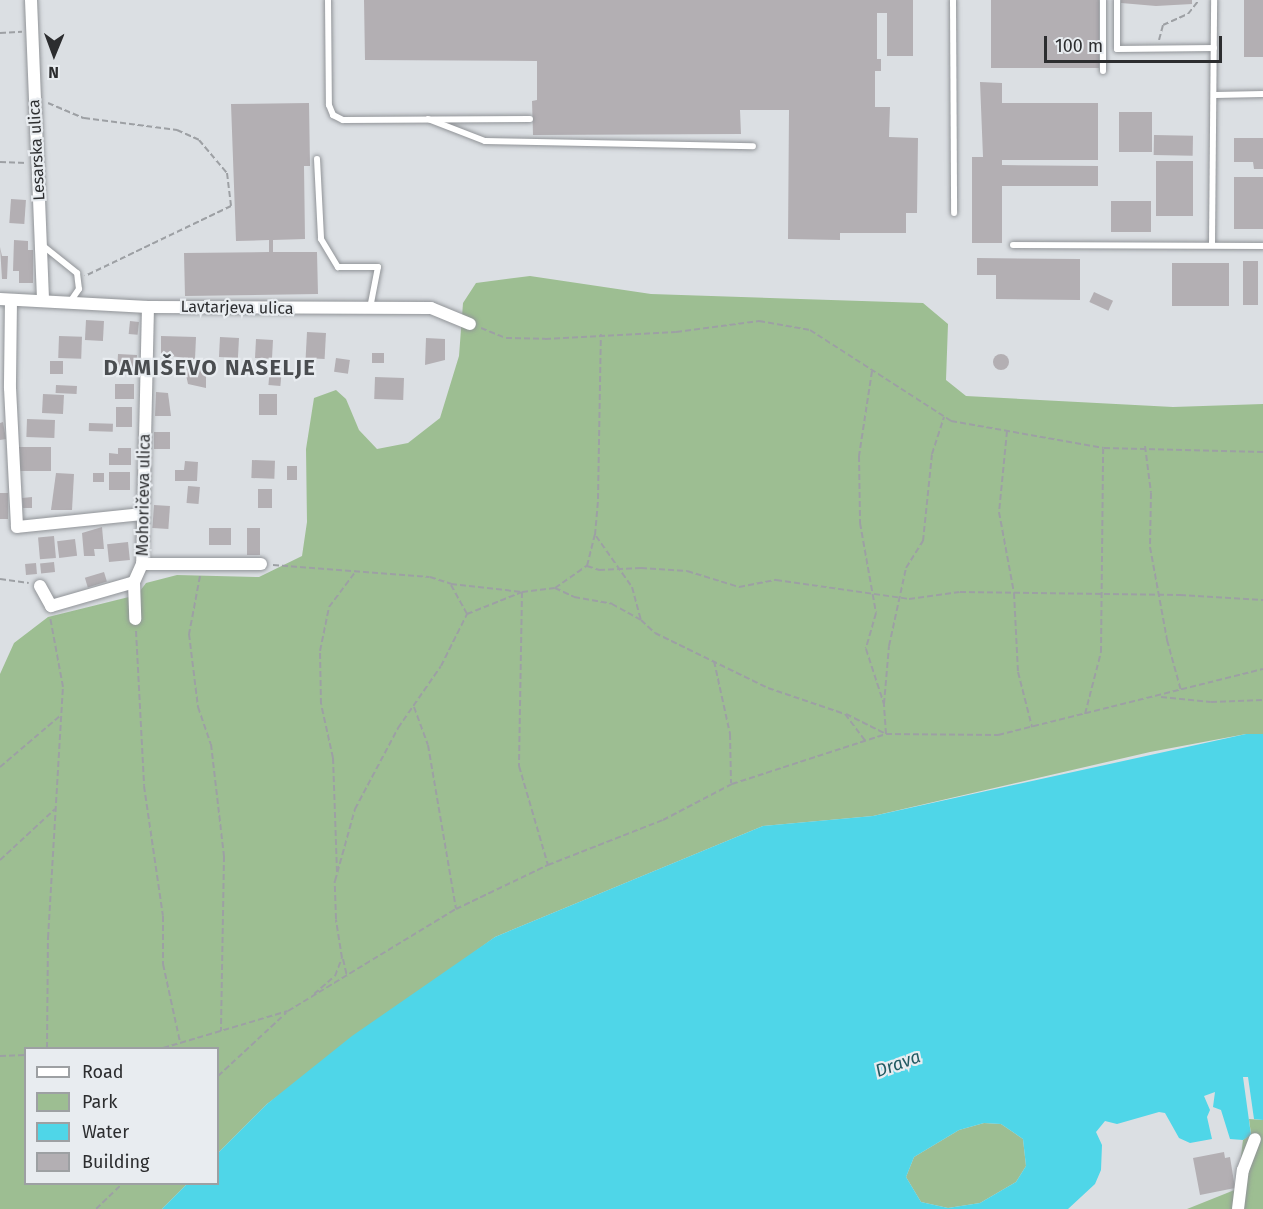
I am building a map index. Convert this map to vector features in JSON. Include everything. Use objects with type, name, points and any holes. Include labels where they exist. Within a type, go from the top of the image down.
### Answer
[{"type":"street","name":"Lesarska ulica","points":[[31,0],[43,301]]},
{"type":"street","name":"Lavtarjeva ulica","points":[[5,300],[148,307],[431,308],[470,324]]},
{"type":"street","points":[[5,300],[18,527],[143,514]]},
{"type":"street","name":"Mohoričeva ulica","points":[[148,307],[142,564],[202,562],[261,564]]},
{"type":"street","points":[[135,619],[134,582],[142,564]]},
{"type":"street","points":[[40,586],[51,606],[134,582]]},
{"type":"street","points":[[1238,1209],[1243,1170],[1255,1139]]},
{"type":"lane","points":[[327,0],[329,105],[333,115],[344,120],[530,119]]},
{"type":"lane","points":[[953,0],[954,213]]},
{"type":"lane","points":[[1103,0],[1103,71]]},
{"type":"lane","points":[[1117,0],[1117,49],[1214,48]]},
{"type":"lane","points":[[1212,245],[1214,0]]},
{"type":"lane","points":[[1215,95],[1263,94]]},
{"type":"lane","points":[[428,119],[485,141],[753,146]]},
{"type":"lane","points":[[316,159],[321,239],[338,267],[378,267],[370,308]]},
{"type":"lane","points":[[42,244],[71,266],[79,279],[79,289],[70,302]]},
{"type":"lane","points":[[1013,245],[1263,246]]},
{"type":"path","points":[[1159,49],[1163,25],[1188,14],[1199,0]]},
{"type":"path","points":[[0,33],[31,32]]},
{"type":"path","points":[[34,98],[84,118],[177,130],[199,140],[227,173],[231,206],[79,279]]},
{"type":"path","points":[[0,162],[38,164]]},
{"type":"path","points":[[470,324],[506,338],[545,339],[601,334],[675,332],[759,321],[810,330],[944,417],[1104,448],[1145,446],[1263,452]]},
{"type":"path","points":[[261,564],[430,577],[451,584],[522,592],[555,588],[587,567],[596,535],[601,334]]},
{"type":"path","points":[[872,371],[859,456],[860,523],[876,613],[866,649],[884,704]]},
{"type":"path","points":[[886,734],[884,704],[889,646],[902,598],[906,568],[923,541],[932,454],[944,417]]},
{"type":"path","points":[[1007,431],[999,512],[1014,592],[1018,672],[1032,727]]},
{"type":"path","points":[[1145,446],[1151,493],[1150,547],[1180,691]]},
{"type":"path","points":[[1085,714],[1101,652],[1100,540],[1104,448]]},
{"type":"path","points":[[596,535],[632,587],[642,620]]},
{"type":"path","points":[[202,562],[189,633],[198,707],[211,744],[224,856],[221,1031]]},
{"type":"path","points":[[587,567],[599,570],[687,571],[739,587],[776,580],[902,598],[960,592],[1014,592],[1159,594],[1263,600]]},
{"type":"path","points":[[347,977],[336,919],[337,875],[333,758],[321,704],[320,651],[329,607],[357,571]]},
{"type":"path","points":[[0,579],[40,586]]},
{"type":"path","points":[[451,584],[467,614]]},
{"type":"path","points":[[555,588],[574,597],[612,604],[642,620],[655,633],[777,692],[845,714],[886,734]]},
{"type":"path","points":[[337,875],[355,809],[414,705],[441,666],[467,614],[522,592]]},
{"type":"path","points":[[522,592],[519,766],[548,865]]},
{"type":"path","points":[[47,1047],[55,809],[63,687],[50,629],[51,606]]},
{"type":"path","points":[[135,619],[144,786],[163,916],[163,964],[180,1043]]},
{"type":"path","points":[[714,661],[730,734],[732,784]]},
{"type":"path","points":[[166,1047],[288,1011],[456,909],[548,865],[663,820],[732,784],[886,734],[998,735],[1263,669]]},
{"type":"path","points":[[1157,696],[1211,702],[1263,700]]},
{"type":"path","points":[[414,705],[428,745],[456,909]]},
{"type":"path","points":[[845,714],[866,742]]},
{"type":"path","points":[[0,767],[60,716]]},
{"type":"path","points":[[0,860],[55,809]]},
{"type":"path","points":[[308,1000],[335,976],[342,958]]},
{"type":"path","points":[[219,1075],[288,1011]]},
{"type":"path","points":[[0,1056],[24,1055]]},
{"type":"path","points":[[96,1209],[121,1185]]},
{"type":"green space","points":[[530,276],[651,294],[923,303],[948,324],[946,380],[966,396],[1173,407],[1263,404],[1263,734],[1246,734],[1150,752],[873,816],[763,826],[495,937],[267,1104],[219,1152],[219,1047],[24,1047],[24,1185],[186,1185],[162,1209],[0,1209],[0,674],[14,643],[48,617],[137,595],[146,583],[177,575],[259,577],[302,556],[307,522],[306,449],[314,398],[336,390],[346,399],[359,430],[377,449],[408,443],[440,418],[459,356],[463,303],[476,283]]},
{"type":"green space","points":[[1249,1119],[1263,1120],[1263,1209],[1187,1209],[1237,1189],[1243,1140],[1251,1134]]},
{"type":"green space","points":[[984,1123],[1001,1124],[1023,1139],[1026,1166],[1016,1182],[980,1203],[948,1208],[921,1202],[906,1177],[914,1157],[959,1130]]},
{"type":"water","name":"Drava","points":[[1246,734],[1263,734],[1263,1120],[1254,1119],[1248,1077],[1243,1077],[1251,1135],[1243,1140],[1230,1139],[1221,1110],[1213,1107],[1215,1092],[1204,1096],[1210,1110],[1207,1117],[1212,1139],[1190,1143],[1179,1138],[1165,1113],[1159,1112],[1117,1124],[1105,1121],[1096,1132],[1102,1145],[1101,1170],[1095,1184],[1068,1209],[162,1209],[186,1185],[219,1185],[219,1152],[267,1104],[352,1036],[495,937],[763,826],[873,816]],"holes":[[[984,1123],[1001,1124],[1023,1139],[1026,1166],[1016,1182],[980,1203],[948,1208],[921,1202],[906,1177],[914,1157],[959,1130]]]},
{"type":"building","points":[[364,0],[913,0],[913,56],[887,56],[887,13],[877,13],[877,59],[881,59],[881,71],[875,71],[875,107],[890,107],[889,137],[918,138],[917,213],[906,213],[906,233],[840,233],[840,240],[788,239],[789,110],[740,110],[741,134],[533,135],[532,101],[537,100],[537,61],[365,60]]},
{"type":"building","points":[[991,0],[1099,0],[1099,68],[991,68]]},
{"type":"building","points":[[1121,0],[1192,0],[1192,4],[1156,6],[1121,3]]},
{"type":"building","points":[[1244,0],[1263,0],[1263,57],[1244,57]]},
{"type":"building","points":[[980,82],[1002,83],[1002,103],[1098,103],[1098,160],[1002,160],[1002,165],[1098,166],[1098,186],[1002,186],[1002,243],[972,243],[972,157],[983,157]]},
{"type":"building","points":[[309,103],[310,166],[304,166],[305,239],[273,240],[273,252],[317,252],[318,294],[185,296],[184,253],[269,252],[269,240],[236,241],[231,104]]},
{"type":"building","points":[[1119,112],[1152,112],[1152,152],[1119,152]]},
{"type":"building","points":[[1154,135],[1193,136],[1193,156],[1154,155]]},
{"type":"building","points":[[1234,138],[1263,138],[1263,169],[1254,169],[1253,162],[1234,162]]},
{"type":"building","points":[[1156,161],[1193,161],[1193,216],[1156,216]]},
{"type":"building","points":[[1234,177],[1263,177],[1263,229],[1234,229]]},
{"type":"building","points":[[11,199],[26,200],[24,224],[9,223]]},
{"type":"building","points":[[1111,201],[1151,201],[1151,232],[1111,232]]},
{"type":"building","points":[[14,240],[28,241],[28,250],[33,250],[33,283],[19,283],[19,271],[13,271]]},
{"type":"building","points":[[0,247],[2,256],[8,256],[7,279],[2,279]]},
{"type":"building","points":[[977,258],[1080,259],[1080,300],[996,299],[996,275],[977,275]]},
{"type":"building","points":[[1243,261],[1258,261],[1258,305],[1243,305]]},
{"type":"building","points":[[1172,263],[1229,263],[1229,306],[1172,306]]},
{"type":"building","points":[[1094,292],[1113,301],[1108,311],[1089,302]]},
{"type":"building","points":[[86,320],[104,321],[103,341],[85,340]]},
{"type":"building","points":[[130,321],[139,322],[138,335],[129,334]]},
{"type":"building","points":[[307,332],[326,333],[325,359],[306,358]]},
{"type":"building","points":[[59,336],[82,337],[81,359],[58,358]]},
{"type":"building","points":[[161,336],[196,337],[195,359],[161,355]]},
{"type":"building","points":[[220,337],[239,338],[238,358],[219,357]]},
{"type":"building","points":[[426,338],[445,339],[445,360],[425,365]]},
{"type":"building","points":[[256,339],[273,340],[272,359],[255,358]]},
{"type":"building","points":[[372,353],[384,353],[384,363],[372,363]]},
{"type":"building","points":[[118,354],[137,355],[136,372],[117,371]]},
{"type":"building","points":[[998,354],[1004,354],[1009,362],[1007,368],[998,370],[993,365],[993,359]]},
{"type":"building","points":[[336,358],[350,360],[348,374],[334,372]]},
{"type":"building","points":[[50,361],[63,361],[63,374],[50,374]]},
{"type":"building","points":[[189,362],[206,362],[206,388],[188,384],[184,366],[189,367]]},
{"type":"building","points":[[270,367],[282,368],[280,386],[268,385]]},
{"type":"building","points":[[375,377],[404,378],[403,400],[374,399]]},
{"type":"building","points":[[115,384],[134,384],[134,399],[115,399]]},
{"type":"building","points":[[56,385],[77,386],[77,394],[56,393]]},
{"type":"building","points":[[156,392],[168,393],[171,416],[155,416]]},
{"type":"building","points":[[43,394],[64,395],[63,414],[42,413]]},
{"type":"building","points":[[259,394],[277,394],[277,415],[259,415]]},
{"type":"building","points":[[116,407],[132,407],[132,427],[116,427]]},
{"type":"building","points":[[27,419],[55,420],[54,438],[26,437]]},
{"type":"building","points":[[3,422],[6,439],[0,440],[0,423]]},
{"type":"building","points":[[89,423],[113,424],[113,432],[89,431]]},
{"type":"building","points":[[154,432],[170,432],[170,449],[154,449]]},
{"type":"building","points":[[17,447],[51,447],[51,471],[17,471]]},
{"type":"building","points":[[118,448],[131,448],[131,465],[109,465],[109,453],[118,454]]},
{"type":"building","points":[[252,460],[275,461],[274,479],[251,478]]},
{"type":"building","points":[[185,461],[198,462],[197,481],[175,481],[175,470],[184,470]]},
{"type":"building","points":[[287,466],[297,466],[297,480],[287,480]]},
{"type":"building","points":[[109,472],[130,472],[130,490],[109,490]]},
{"type":"building","points":[[56,473],[74,474],[72,510],[51,510]]},
{"type":"building","points":[[93,473],[104,473],[104,482],[93,482]]},
{"type":"building","points":[[188,486],[200,487],[198,504],[187,503]]},
{"type":"building","points":[[258,489],[272,489],[272,508],[258,508]]},
{"type":"building","points":[[0,493],[8,493],[8,519],[0,519]]},
{"type":"building","points":[[32,497],[32,508],[23,508],[22,498]]},
{"type":"building","points":[[154,505],[170,506],[168,529],[152,528]]},
{"type":"building","points":[[102,527],[104,549],[94,549],[95,556],[84,556],[82,533]]},
{"type":"building","points":[[209,528],[231,528],[231,545],[209,545]]},
{"type":"building","points":[[247,528],[260,528],[260,555],[247,555]]},
{"type":"building","points":[[54,536],[56,558],[40,559],[38,537]]},
{"type":"building","points":[[75,539],[77,556],[59,558],[57,541]]},
{"type":"building","points":[[128,542],[130,560],[109,562],[107,544]]},
{"type":"building","points":[[54,562],[55,572],[41,573],[40,563]]},
{"type":"building","points":[[36,563],[37,574],[26,575],[25,564]]},
{"type":"building","points":[[104,572],[107,582],[88,587],[85,578]]},
{"type":"building","points":[[1224,1152],[1225,1158],[1230,1157],[1235,1188],[1200,1195],[1193,1158]]},
{"type":"district","name":"DAMIŠEVO NASELJE","points":[[210,368]]}]
